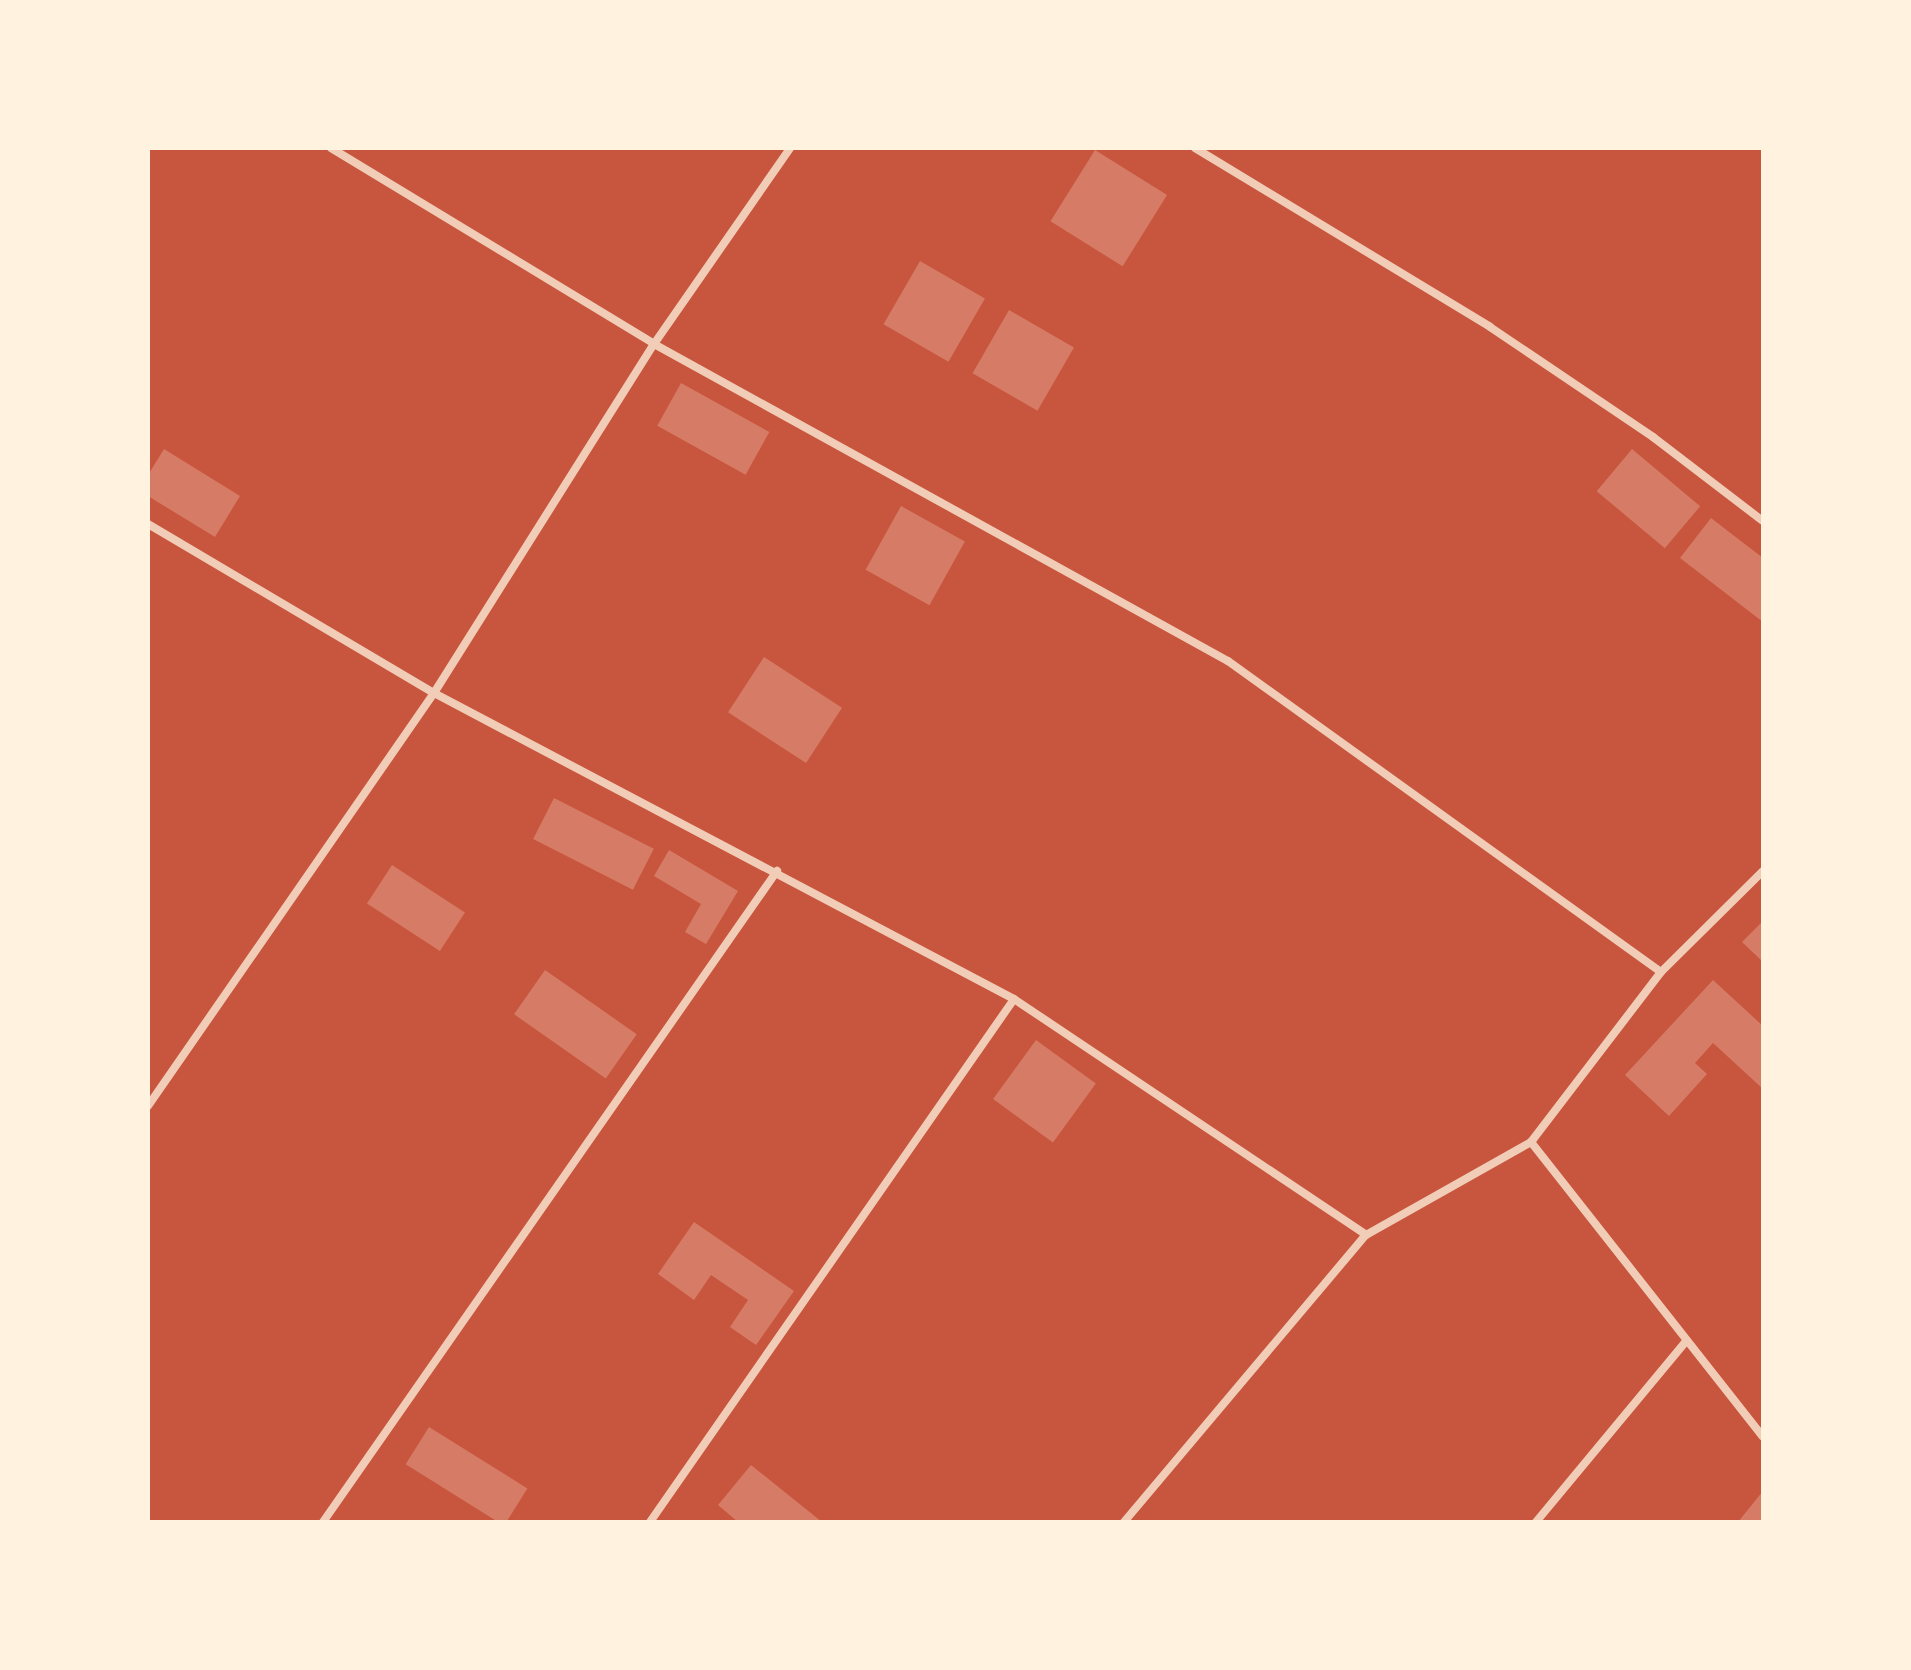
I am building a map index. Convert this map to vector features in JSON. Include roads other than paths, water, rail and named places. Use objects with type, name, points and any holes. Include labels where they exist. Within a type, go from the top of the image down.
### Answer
[{"type":"street","points":[[331,148],[654,344],[1228,661],[1661,972]]},
{"type":"street","points":[[148,1106],[434,693],[654,344],[790,148]]},
{"type":"street","points":[[1195,148],[1490,327],[1653,437],[1763,521]]},
{"type":"street","points":[[148,524],[434,693],[777,871],[1014,999],[1366,1235]]},
{"type":"street","points":[[323,1522],[777,871]]},
{"type":"street","points":[[1124,1522],[1366,1235],[1531,1142],[1661,972],[1763,871]]},
{"type":"street","points":[[650,1522],[1014,999]]},
{"type":"street","points":[[1531,1142],[1763,1437]]},
{"type":"street","points":[[1536,1522],[1687,1340]]}]
